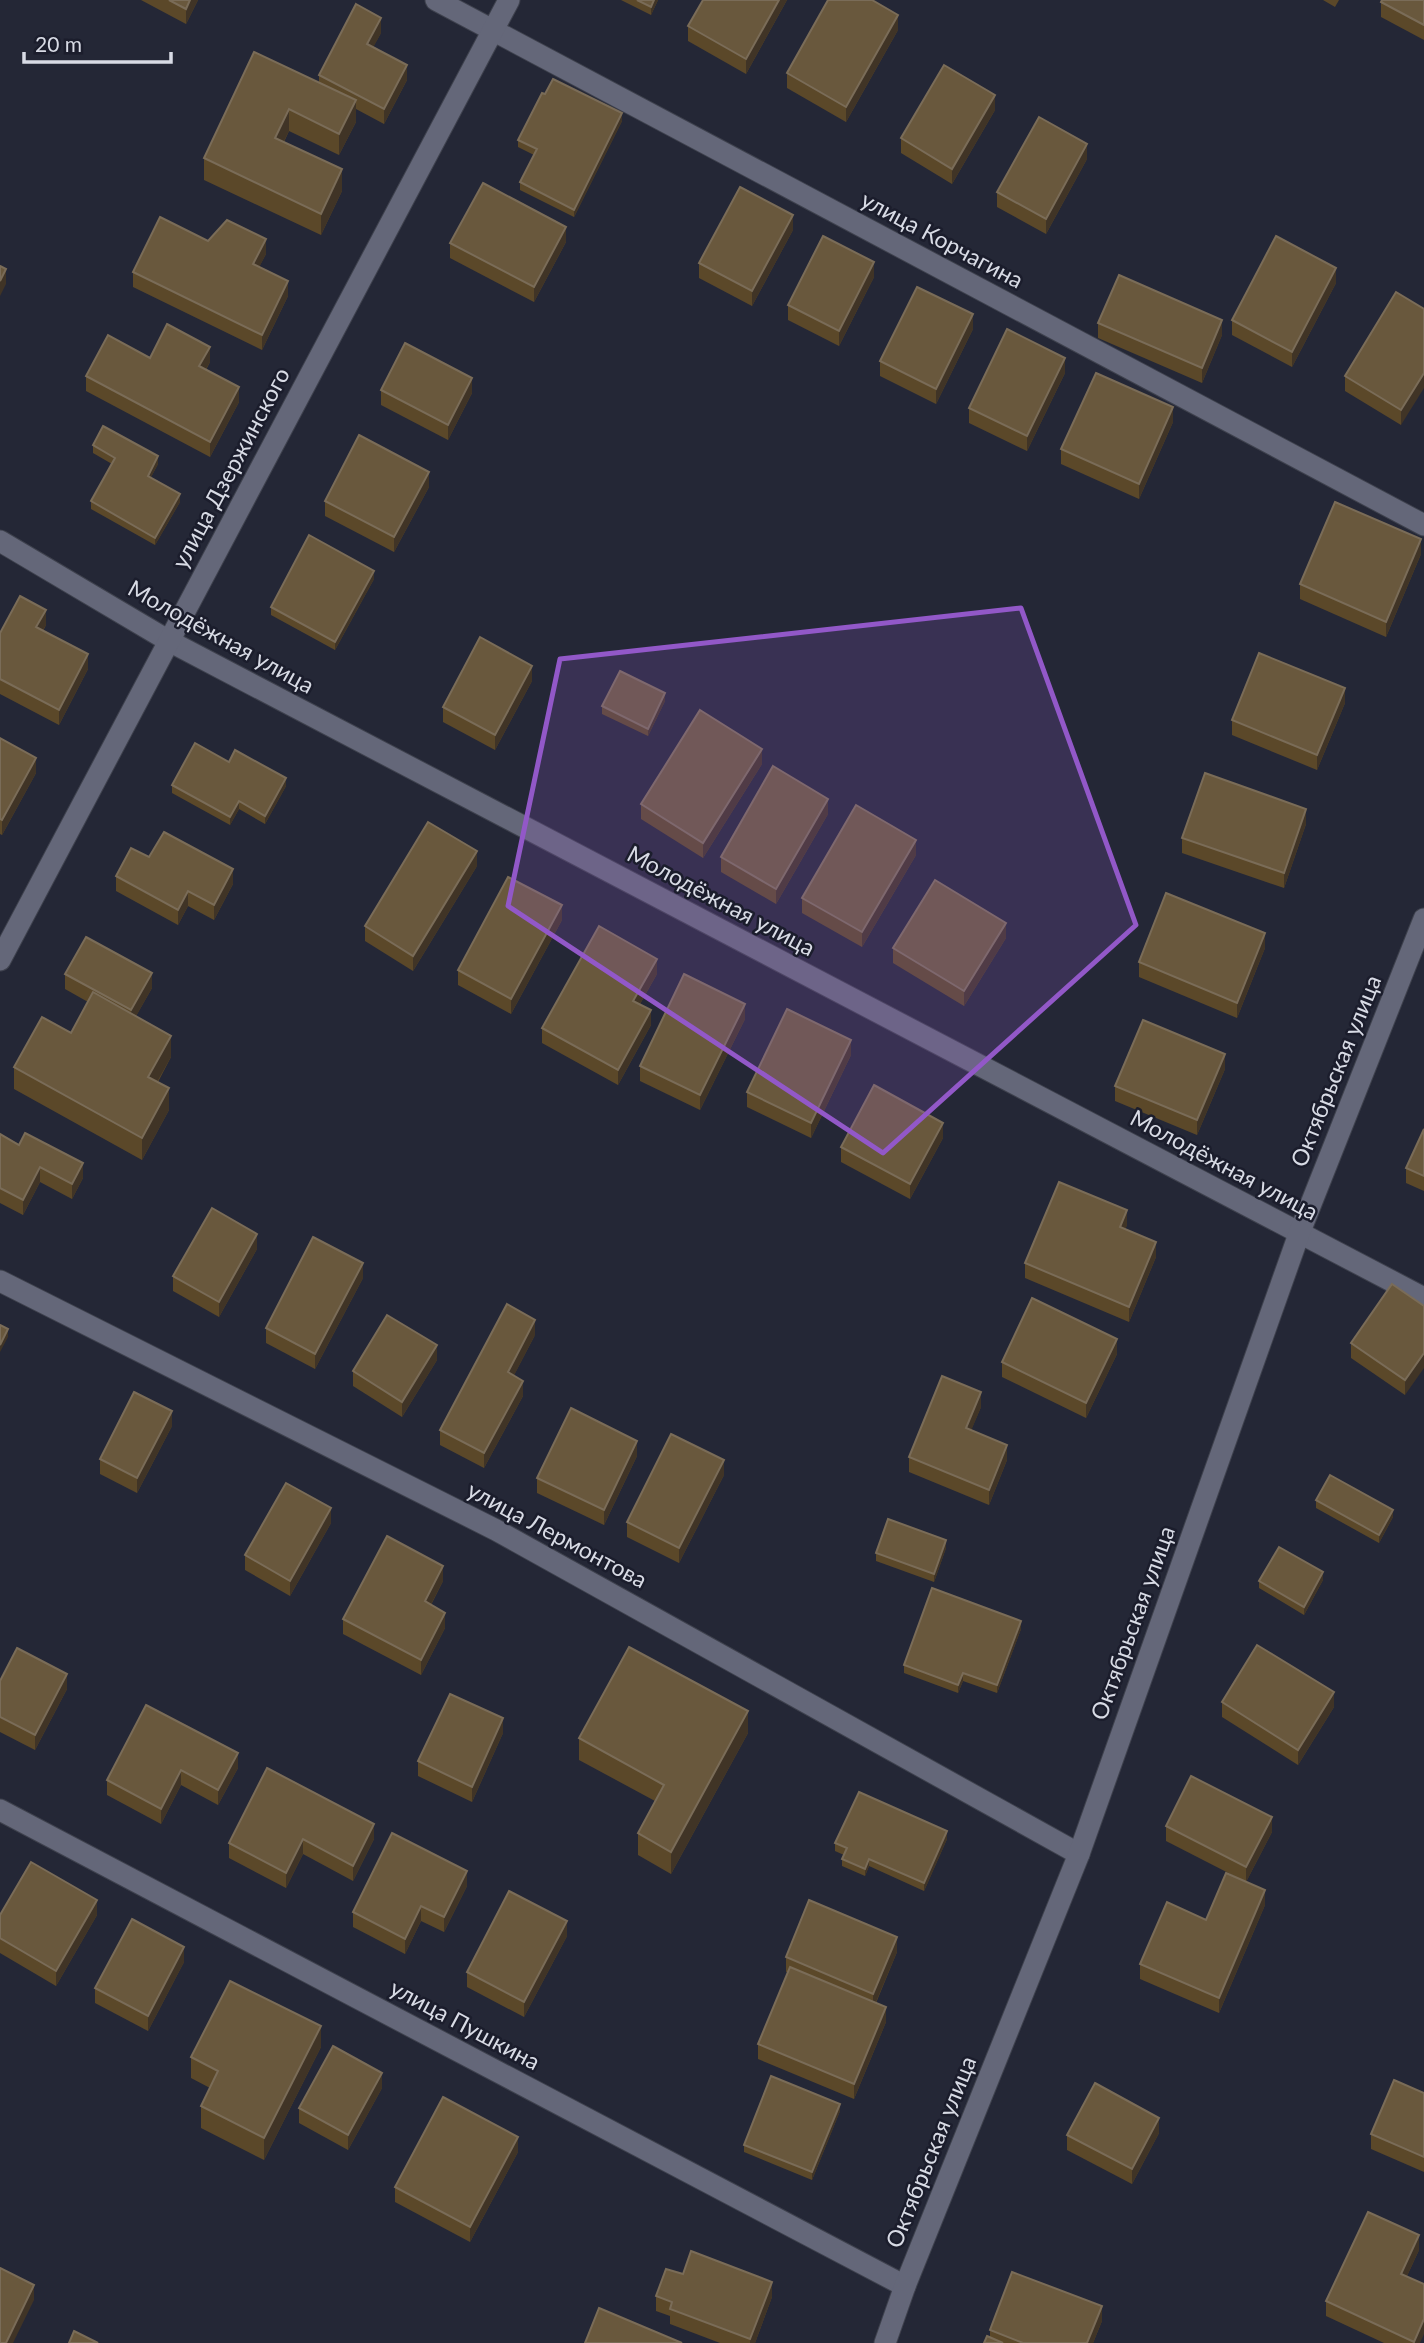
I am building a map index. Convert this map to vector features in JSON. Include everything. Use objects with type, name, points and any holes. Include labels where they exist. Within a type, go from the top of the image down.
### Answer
[{"type":"street","name":"улица Корчагина","points":[[436,0],[1424,525]]},
{"type":"street","name":"улица Дзержинского","points":[[0,960],[509,0]]},
{"type":"street","name":"Молодёжная улица","points":[[0,541],[169,641],[1424,1298]]},
{"type":"street","name":"Октябрьская улица","points":[[885,2343],[905,2286],[1079,1854],[1299,1234],[1424,919]]},
{"type":"street","name":"улица Лермонтова","points":[[0,1281],[496,1530],[1079,1854]]},
{"type":"street","name":"улица Пушкина","points":[[0,1810],[905,2286]]},
{"type":"highlighted area","points":[[1021,608],[1136,925],[883,1153],[508,906],[560,659]]},
{"type":"building","points":[[169,0],[190,0],[186,9]]},
{"type":"building","points":[[637,0],[654,0],[651,7]]},
{"type":"building","points":[[703,0],[779,0],[746,59],[688,26]]},
{"type":"building","points":[[828,0],[872,0],[898,15],[846,107],[787,73]]},
{"type":"building","points":[[1424,0],[1424,25],[1381,2]]},
{"type":"building","points":[[356,4],[381,18],[367,44],[407,65],[384,109],[319,75]]},
{"type":"building","points":[[254,52],[356,100],[339,134],[289,109],[275,138],[342,169],[321,214],[204,158]]},
{"type":"building","points":[[944,65],[995,95],[952,169],[901,138]]},
{"type":"building","points":[[553,79],[622,113],[574,210],[520,182],[537,149],[518,140],[542,93],[545,94]]},
{"type":"building","points":[[1039,117],[1087,144],[1046,219],[997,192]]},
{"type":"building","points":[[483,183],[566,227],[534,287],[450,243]]},
{"type":"building","points":[[740,187],[793,215],[752,291],[699,263]]},
{"type":"building","points":[[160,217],[208,241],[227,220],[266,239],[253,264],[288,281],[262,335],[133,272]]},
{"type":"building","points":[[823,236],[874,262],[839,331],[788,305]]},
{"type":"building","points":[[1276,236],[1336,268],[1292,352],[1232,320]]},
{"type":"building","points":[[0,266],[6,269],[0,281]]},
{"type":"building","points":[[1119,275],[1222,320],[1202,368],[1098,323]]},
{"type":"building","points":[[917,287],[973,314],[936,389],[880,361]]},
{"type":"building","points":[[1396,292],[1424,309],[1424,373],[1401,410],[1345,376]]},
{"type":"building","points":[[167,324],[210,347],[199,366],[239,387],[210,442],[86,376],[108,335],[150,358]]},
{"type":"building","points":[[1007,329],[1065,358],[1027,436],[969,408]]},
{"type":"building","points":[[405,343],[472,378],[448,425],[381,390]]},
{"type":"building","points":[[1096,373],[1173,407],[1139,484],[1061,449]]},
{"type":"building","points":[[103,426],[158,456],[148,476],[180,494],[155,538],[91,501],[115,458],[93,445]]},
{"type":"building","points":[[359,435],[429,472],[394,537],[325,501]]},
{"type":"building","points":[[1335,502],[1421,539],[1386,622],[1300,584]]},
{"type":"building","points":[[309,535],[374,571],[335,642],[271,607]]},
{"type":"building","points":[[20,596],[46,610],[36,627],[88,654],[59,710],[0,679],[0,633]]},
{"type":"building","points":[[480,637],[532,666],[495,735],[443,707]]},
{"type":"building","points":[[1259,653],[1345,688],[1317,755],[1232,720]]},
{"type":"building","points":[[620,671],[665,693],[648,729],[602,706]]},
{"type":"building","points":[[700,710],[762,749],[703,843],[641,804]]},
{"type":"building","points":[[0,738],[36,758],[2,820],[0,819]]},
{"type":"building","points":[[195,743],[229,762],[235,750],[286,778],[265,816],[239,801],[230,817],[172,785]]},
{"type":"building","points":[[773,766],[828,799],[776,889],[721,857]]},
{"type":"building","points":[[1205,773],[1306,809],[1284,873],[1182,838]]},
{"type":"building","points":[[856,805],[916,840],[862,932],[802,898]]},
{"type":"building","points":[[428,822],[477,851],[413,956],[365,926]]},
{"type":"building","points":[[164,832],[233,869],[214,905],[188,891],[178,910],[116,876],[131,848],[149,857]]},
{"type":"building","points":[[508,877],[562,905],[511,999],[458,970]]},
{"type":"building","points":[[935,880],[1006,923],[964,991],[893,948]]},
{"type":"building","points":[[1166,893],[1265,933],[1237,1003],[1139,962]]},
{"type":"building","points":[[599,926],[657,959],[633,1001],[651,1010],[618,1070],[542,1028]]},
{"type":"building","points":[[86,937],[152,973],[131,1010],[65,974]]},
{"type":"building","points":[[684,974],[745,1004],[700,1095],[640,1066]]},
{"type":"building","points":[[93,992],[171,1036],[148,1077],[169,1088],[142,1138],[14,1067],[42,1017],[71,1033]]},
{"type":"building","points":[[787,1009],[851,1040],[811,1123],[747,1092]]},
{"type":"building","points":[[1143,1020],[1225,1054],[1197,1120],[1115,1086]]},
{"type":"building","points":[[874,1085],[943,1123],[910,1184],[841,1147]]},
{"type":"building","points":[[1424,1129],[1424,1176],[1406,1168]]},
{"type":"building","points":[[25,1133],[83,1163],[72,1184],[40,1167],[23,1200],[0,1188],[0,1134],[19,1145]]},
{"type":"building","points":[[1059,1182],[1127,1210],[1120,1227],[1156,1242],[1129,1307],[1025,1263]]},
{"type":"building","points":[[212,1208],[257,1234],[219,1302],[173,1276]]},
{"type":"building","points":[[313,1237],[363,1263],[315,1354],[266,1328]]},
{"type":"building","points":[[1392,1284],[1424,1306],[1424,1353],[1405,1380],[1351,1343]]},
{"type":"building","points":[[1032,1298],[1117,1339],[1086,1403],[1002,1362]]},
{"type":"building","points":[[507,1304],[535,1320],[508,1372],[523,1381],[484,1453],[440,1430]]},
{"type":"building","points":[[387,1315],[437,1345],[402,1402],[353,1371]]},
{"type":"building","points":[[0,1325],[8,1329],[0,1345]]},
{"type":"building","points":[[942,1376],[981,1392],[966,1428],[1007,1445],[989,1490],[909,1457]]},
{"type":"building","points":[[134,1392],[172,1411],[137,1478],[100,1459]]},
{"type":"building","points":[[571,1408],[637,1441],[604,1510],[537,1478]]},
{"type":"building","points":[[671,1434],[724,1460],[679,1548],[627,1522]]},
{"type":"building","points":[[1330,1475],[1393,1510],[1379,1535],[1316,1500]]},
{"type":"building","points":[[286,1483],[331,1508],[290,1581],[245,1555]]},
{"type":"building","points":[[888,1519],[946,1540],[934,1574],[876,1553]]},
{"type":"building","points":[[387,1536],[443,1566],[425,1601],[445,1613],[421,1660],[343,1619]]},
{"type":"building","points":[[1279,1547],[1323,1572],[1304,1607],[1259,1581]]},
{"type":"building","points":[[932,1588],[1021,1621],[997,1685],[963,1673],[958,1685],[904,1665]]},
{"type":"building","points":[[1257,1645],[1334,1692],[1298,1750],[1222,1702]]},
{"type":"building","points":[[629,1647],[748,1711],[671,1852],[638,1833],[664,1785],[579,1738]]},
{"type":"building","points":[[17,1648],[67,1674],[35,1735],[0,1717],[0,1681]]},
{"type":"building","points":[[450,1694],[503,1718],[472,1787],[418,1761]]},
{"type":"building","points":[[146,1705],[238,1753],[218,1790],[181,1770],[161,1809],[107,1780]]},
{"type":"building","points":[[267,1768],[374,1824],[353,1866],[303,1839],[286,1873],[229,1843]]},
{"type":"building","points":[[1191,1776],[1272,1817],[1246,1867],[1166,1826]]},
{"type":"building","points":[[859,1792],[947,1831],[924,1883],[869,1859],[865,1869],[842,1859],[847,1848],[835,1843]]},
{"type":"building","points":[[392,1833],[467,1871],[444,1917],[421,1906],[405,1939],[353,1912]]},
{"type":"building","points":[[31,1862],[97,1900],[56,1971],[0,1938],[0,1915]]},
{"type":"building","points":[[1226,1873],[1265,1890],[1219,1998],[1140,1964],[1167,1902],[1206,1920]]},
{"type":"building","points":[[509,1891],[567,1921],[524,2002],[467,1972]]},
{"type":"building","points":[[809,1900],[897,1937],[873,1994],[786,1957]]},
{"type":"building","points":[[132,1919],[184,1947],[148,2016],[95,1988]]},
{"type":"building","points":[[790,1967],[886,2007],[854,2084],[758,2044]]},
{"type":"building","points":[[230,1981],[321,2026],[264,2138],[201,2106],[218,2071],[191,2057]]},
{"type":"building","points":[[333,2046],[382,2073],[348,2135],[299,2108]]},
{"type":"building","points":[[771,2076],[840,2104],[812,2172],[744,2145]]},
{"type":"building","points":[[1394,2080],[1424,2093],[1424,2157],[1371,2134]]},
{"type":"building","points":[[1095,2083],[1159,2118],[1132,2169],[1067,2135]]},
{"type":"building","points":[[443,2097],[518,2137],[470,2227],[395,2187]]},
{"type":"building","points":[[1368,2212],[1419,2235],[1401,2274],[1424,2284],[1424,2319],[1414,2342],[1326,2301]]},
{"type":"building","points":[[691,2251],[772,2282],[750,2339],[670,2309],[672,2302],[656,2296],[666,2269],[683,2274]]},
{"type":"building","points":[[0,2268],[34,2285],[6,2343],[0,2343]]},
{"type":"building","points":[[1012,2272],[1102,2306],[1087,2343],[1023,2343],[990,2330]]},
{"type":"building","points":[[599,2308],[682,2343],[585,2343]]},
{"type":"building","points":[[74,2331],[98,2343],[69,2343]]},
{"type":"building","points":[[987,2336],[1003,2343],[984,2343]]}]
